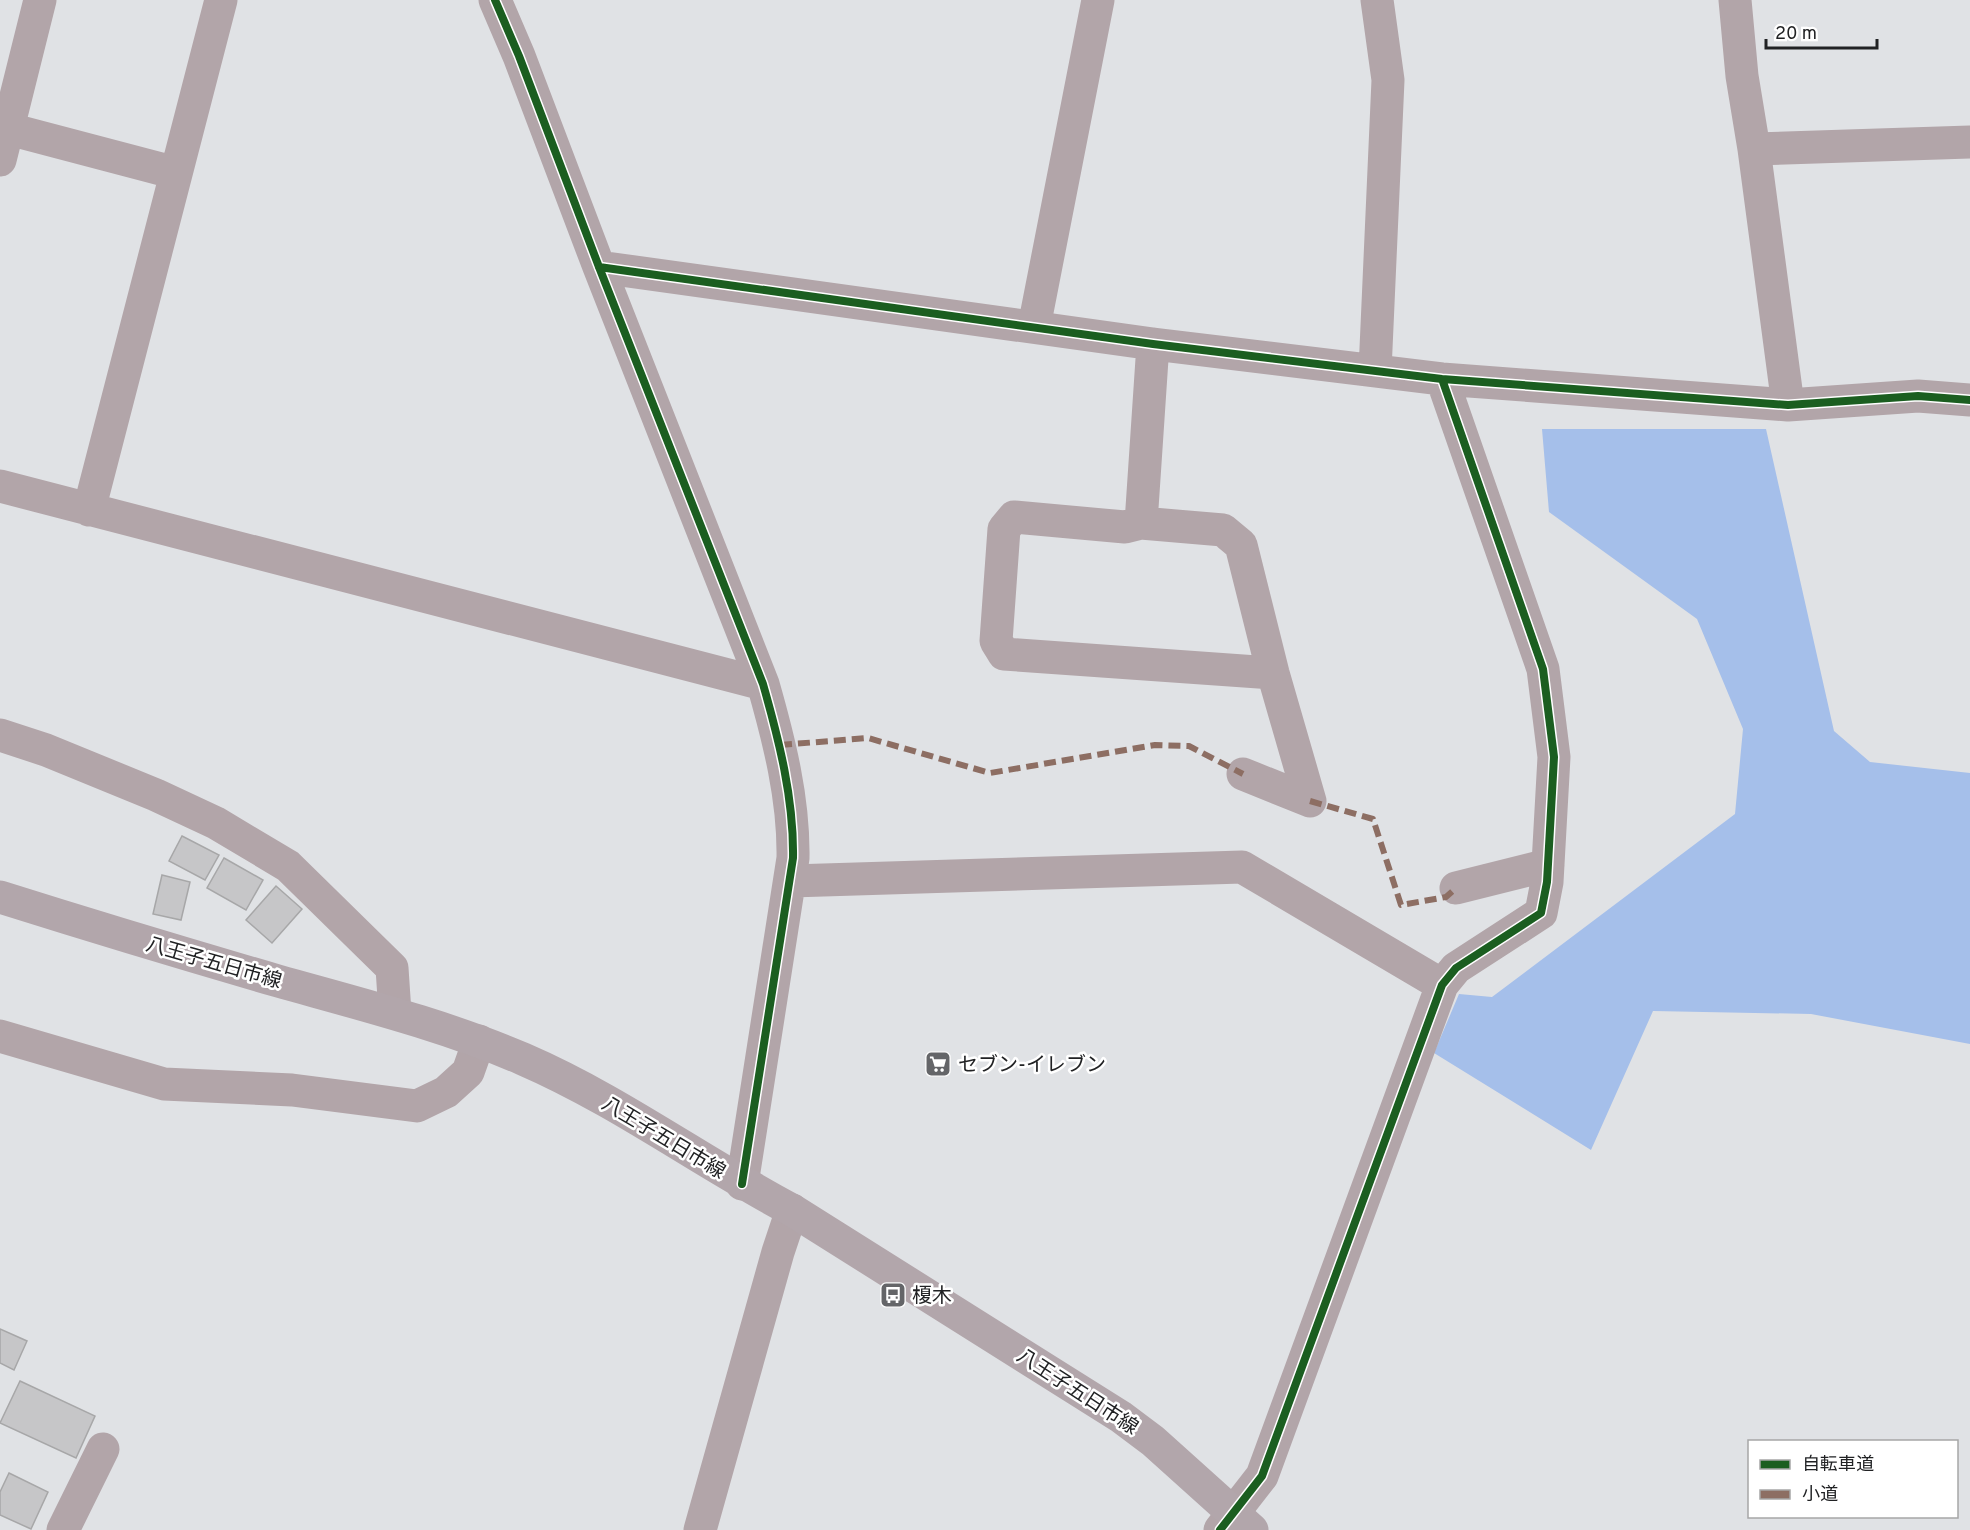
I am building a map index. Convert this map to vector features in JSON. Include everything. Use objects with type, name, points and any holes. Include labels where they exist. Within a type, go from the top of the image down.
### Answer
[{"type":"main road","name":"八王子五日市線","points":[[0,897],[105,930],[395,1013],[478,1041],[523,1059],[572,1083],[675,1141],[742,1184],[792,1210],[1121,1417],[1153,1441],[1235,1524]]},
{"type":"street","points":[[0,160],[40,0]]},
{"type":"street","points":[[89,510],[220,0]]},
{"type":"street","points":[[495,0],[519,56],[599,267],[763,684],[779,738],[793,834],[791,881],[763,1040],[742,1184]]},
{"type":"street","points":[[1034,327],[1098,0]]},
{"type":"street","points":[[1375,371],[1388,80],[1377,0]]},
{"type":"street","points":[[1739,0],[1742,76],[1755,149],[1788,405]]},
{"type":"street","points":[[9,129],[176,173]]},
{"type":"street","points":[[1755,149],[1970,142]]},
{"type":"street","points":[[599,267],[1153,344],[1442,379],[1788,405],[1918,396],[1970,400]]},
{"type":"street","points":[[1141,523],[1153,344]]},
{"type":"street","points":[[1235,1524],[1262,1476],[1442,985],[1456,968],[1541,913],[1547,882],[1554,757],[1543,669],[1442,379]]},
{"type":"street","points":[[0,486],[763,684]]},
{"type":"street","points":[[1243,774],[1310,801],[1273,673],[1241,545],[1223,530],[1141,523],[1125,527],[1014,517],[1004,529],[996,641],[1005,654],[1273,673]]},
{"type":"street","points":[[0,735],[46,750],[156,795],[216,823],[288,866],[392,968],[395,1013]]},
{"type":"street","points":[[1456,888],[1548,865]]},
{"type":"street","points":[[791,881],[1242,867],[1442,985]]},
{"type":"street","points":[[0,1036],[164,1084],[292,1089],[417,1106],[446,1092],[468,1072],[478,1041]]},
{"type":"street","points":[[700,1530],[792,1210]]},
{"type":"street","points":[[63,1530],[103,1449]]},
{"type":"shaded area","points":[[1542,429],[1766,429],[1834,731],[1870,762],[1970,773],[1970,1044],[1811,1014],[1653,1011],[1591,1150],[1434,1053],[1459,994],[1492,997],[1735,814],[1743,729],[1697,619],[1549,512]]},
{"type":"building","points":[[182,836],[219,855],[205,880],[169,861]]},
{"type":"building","points":[[224,858],[263,880],[246,910],[207,888]]},
{"type":"building","points":[[162,875],[190,882],[181,920],[153,914]]},
{"type":"building","points":[[276,886],[302,909],[272,943],[246,920]]},
{"type":"building","points":[[0,1329],[27,1341],[14,1370],[0,1363]]},
{"type":"building","points":[[20,1381],[95,1416],[76,1458],[0,1423]]},
{"type":"building","points":[[9,1473],[48,1492],[31,1529],[0,1515],[0,1492]]},
{"type":"marked path","points":[[780,745],[868,738],[990,773],[1155,745],[1189,746],[1243,774]]},
{"type":"marked path","points":[[1310,801],[1373,819],[1401,905],[1446,897],[1456,888]]},
{"type":"cycle path","points":[[495,0],[519,56],[599,267],[763,684],[784,770],[791,814],[793,858],[742,1184]]},
{"type":"cycle path","points":[[599,267],[1153,344],[1442,379],[1788,405],[1918,396],[1970,400]]},
{"type":"cycle path","points":[[1220,1530],[1262,1476],[1442,985],[1456,968],[1541,913],[1547,882],[1554,757],[1543,669],[1442,379]]},
{"type":"place","name":"セブン-イレブン","points":[[938,1064]]},
{"type":"place","name":"榎木","points":[[893,1295]]}]
